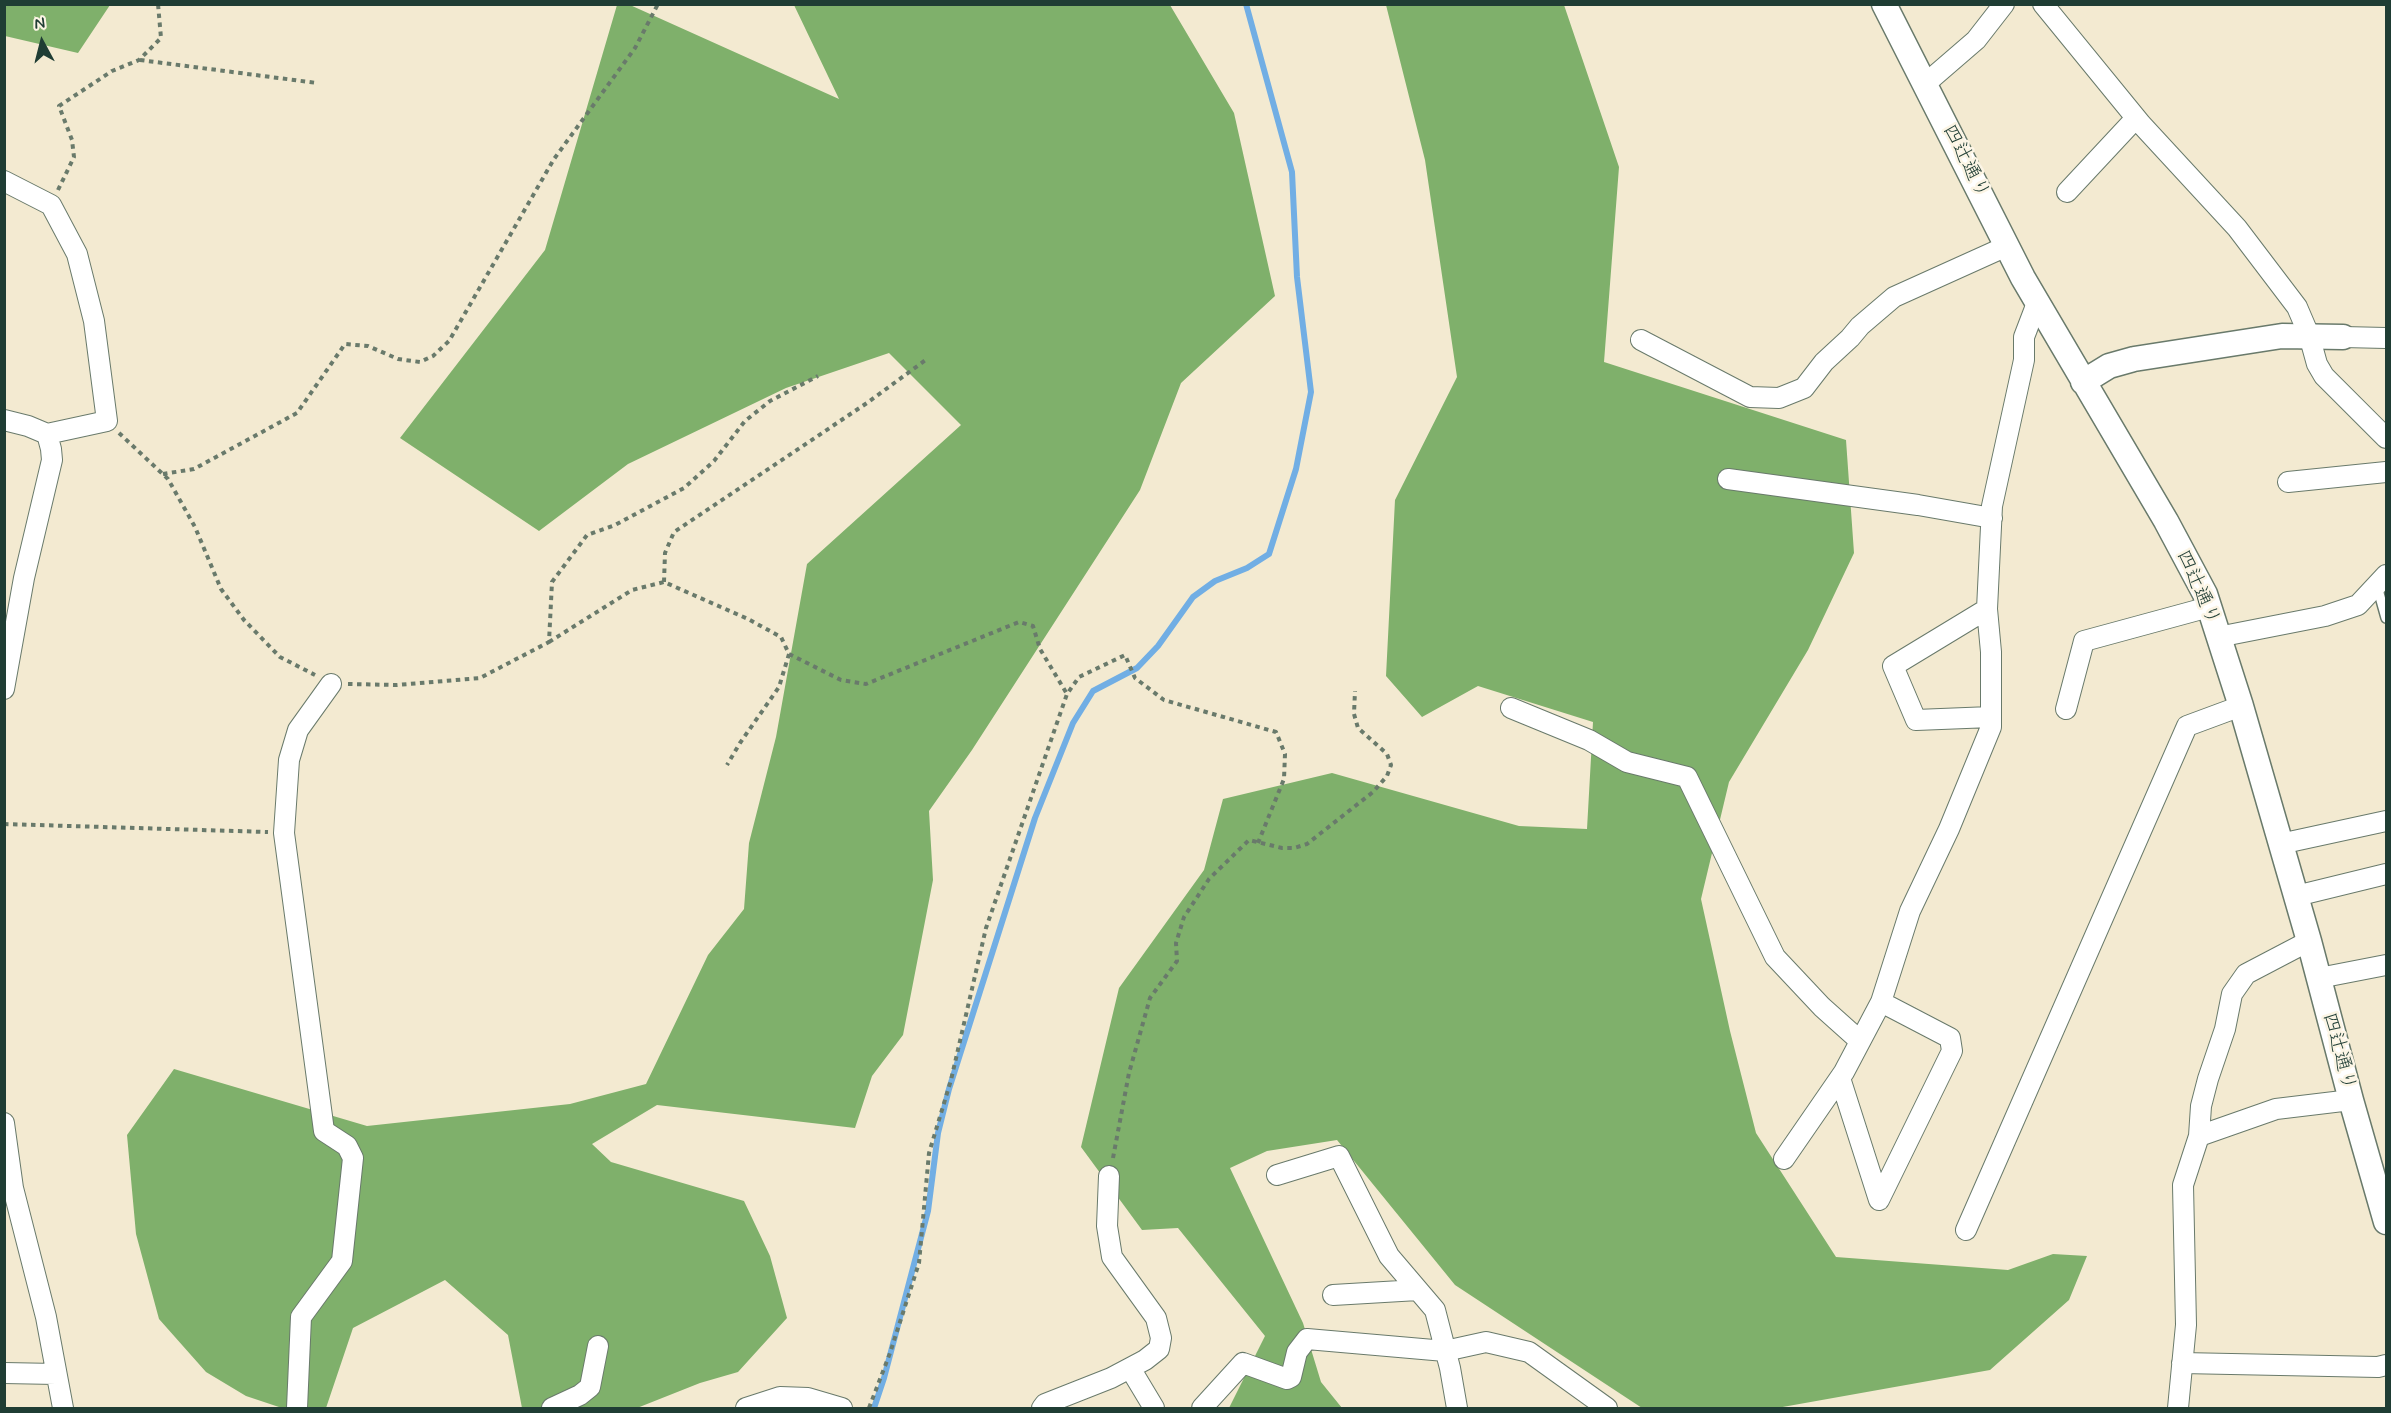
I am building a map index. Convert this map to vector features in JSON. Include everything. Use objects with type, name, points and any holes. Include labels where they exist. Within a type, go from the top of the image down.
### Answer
[{"type":"street","name":"四辻通り","points":[[1884,4],[2037,303],[2166,521],[2193,570],[2209,607],[2241,706],[2309,941],[2386,1222]]},
{"type":"street","points":[[1924,84],[1976,40],[2004,4]]},
{"type":"street","points":[[2043,4],[2136,118],[2237,228],[2297,307],[2309,335],[2317,364],[2324,376],[2386,438]]},
{"type":"street","points":[[2067,192],[2136,118]]},
{"type":"street","points":[[4,181],[51,205],[77,254],[94,321],[107,421],[47,434],[4,420]]},
{"type":"street","points":[[1641,340],[1750,396],[1779,398],[1804,388],[1824,362],[1851,338],[1860,326],[1894,297],[2007,246]]},
{"type":"street","points":[[1784,1159],[1840,1078],[1881,1002],[1910,911],[1949,829],[1991,727],[1991,652],[1988,609],[1992,518],[2024,360],[2024,337],[2037,303]]},
{"type":"street","points":[[2083,382],[2122,361],[2282,336],[2386,338]]},
{"type":"street","points":[[4,689],[24,578],[52,460],[47,434]]},
{"type":"street","points":[[2288,482],[2386,472]]},
{"type":"street","points":[[1728,479],[1918,505],[1992,518]]},
{"type":"street","points":[[2218,636],[2325,616],[2358,605],[2382,580]]},
{"type":"street","points":[[2066,709],[2084,641],[2209,607]]},
{"type":"street","points":[[1988,609],[1893,666],[1916,720],[1991,717]]},
{"type":"street","points":[[297,1408],[301,1317],[342,1261],[353,1158],[347,1146],[324,1131],[284,833],[289,760],[298,730],[331,684]]},
{"type":"street","points":[[1966,1230],[2187,726],[2241,706]]},
{"type":"street","points":[[1511,708],[1589,740],[1628,762],[1687,777],[1776,957],[1822,1006],[1860,1041]]},
{"type":"street","points":[[2280,844],[2386,821]]},
{"type":"street","points":[[2296,896],[2386,874]]},
{"type":"street","points":[[2178,1408],[2186,1325],[2184,1185],[2199,1136],[2201,1106],[2225,1029],[2232,994],[2246,974],[2309,941]]},
{"type":"street","points":[[2319,978],[2386,965]]},
{"type":"street","points":[[1840,1078],[1879,1200],[1952,1051],[1950,1038],[1881,1002]]},
{"type":"street","points":[[2199,1136],[2276,1109],[2351,1100]]},
{"type":"street","points":[[4,1123],[13,1188],[46,1317],[63,1408]]},
{"type":"street","points":[[1277,1175],[1340,1156],[1389,1256],[1435,1310],[1450,1368],[1457,1408]]},
{"type":"street","points":[[1041,1408],[1045,1404],[1111,1378],[1145,1360],[1159,1349],[1161,1338],[1156,1318],[1112,1257],[1107,1226],[1109,1176]]},
{"type":"street","points":[[1333,1295],[1418,1290]]},
{"type":"street","points":[[1202,1408],[1243,1363],[1287,1379],[1291,1377],[1297,1352],[1306,1339],[1445,1351],[1485,1342],[1529,1352],[1607,1408]]},
{"type":"street","points":[[552,1408],[580,1395],[590,1387],[598,1346]]},
{"type":"street","points":[[2182,1363],[2378,1367],[2386,1365]]},
{"type":"street","points":[[1130,1368],[1154,1408]]},
{"type":"street","points":[[4,1374],[56,1374]]},
{"type":"street","points":[[746,1408],[780,1396],[808,1398],[842,1408]]},
{"type":"lane","points":[[2382,580],[2386,618]]},
{"type":"path","points":[[51,205],[74,156],[72,140],[59,106],[112,71],[140,60],[161,39],[158,4]]},
{"type":"path","points":[[163,474],[194,469],[297,413],[345,344],[368,346],[398,359],[420,362],[433,356],[449,341],[554,159],[635,48],[658,4]]},
{"type":"path","points":[[140,60],[317,83]]},
{"type":"path","points":[[664,582],[664,553],[674,532],[867,403],[927,359]]},
{"type":"path","points":[[549,642],[552,582],[587,535],[615,525],[684,488],[714,461],[745,421],[770,401],[818,376]]},
{"type":"path","points":[[107,421],[168,479],[195,527],[221,589],[244,620],[280,657],[331,684],[397,685],[480,678],[549,642],[632,590],[664,582],[748,619],[781,637],[789,654],[841,680],[866,684],[1019,622],[1033,626],[1040,649],[1067,693]]},
{"type":"path","points":[[727,765],[779,687],[789,654]]},
{"type":"path","points":[[869,1408],[890,1353],[918,1263],[929,1154],[951,1080],[986,928],[1067,693],[1079,677],[1125,655],[1135,678],[1164,700],[1276,732],[1285,754],[1284,779],[1258,843]]},
{"type":"path","points":[[1109,1176],[1129,1073],[1150,998],[1177,960],[1176,943],[1184,917],[1209,879],[1249,840],[1282,848],[1294,848],[1307,844],[1373,792],[1386,776],[1391,765],[1387,754],[1358,728],[1354,714],[1355,691]]},
{"type":"path","points":[[4,824],[284,833]]},
{"type":"green space","points":[[5,4],[110,5],[78,53],[5,36]]},
{"type":"green space","points":[[617,5],[630,5],[839,99],[794,5],[1170,5],[1234,113],[1275,296],[1181,383],[1140,490],[972,750],[929,811],[933,880],[903,1035],[872,1076],[855,1128],[657,1105],[592,1144],[611,1162],[744,1201],[770,1256],[787,1318],[738,1372],[700,1383],[637,1408],[522,1408],[508,1335],[445,1280],[353,1328],[326,1408],[282,1408],[246,1396],[206,1372],[159,1319],[136,1234],[127,1135],[174,1069],[367,1126],[570,1104],[646,1084],[708,955],[744,909],[749,843],[776,737],[807,564],[961,425],[889,353],[786,388],[628,464],[539,531],[400,438],[545,250]]},
{"type":"green space","points":[[1386,5],[1564,5],[1619,167],[1604,362],[1846,440],[1854,553],[1808,650],[1729,782],[1701,899],[1730,1031],[1756,1133],[1836,1257],[2008,1270],[2053,1254],[2087,1256],[2069,1300],[1990,1370],[1777,1408],[1642,1408],[1455,1285],[1337,1140],[1267,1151],[1230,1168],[1303,1323],[1321,1382],[1342,1408],[1229,1408],[1265,1336],[1178,1228],[1142,1230],[1081,1147],[1119,988],[1204,870],[1223,799],[1332,773],[1519,826],[1587,829],[1593,722],[1478,686],[1422,717],[1386,676],[1395,500],[1457,377],[1425,160]]},
{"type":"waterway","points":[[874,1408],[928,1211],[938,1133],[949,1089],[1035,818],[1073,723],[1093,691],[1137,668],[1158,646],[1193,597],[1215,581],[1247,568],[1269,554],[1296,469],[1311,392],[1297,277],[1292,172],[1246,4]]}]
